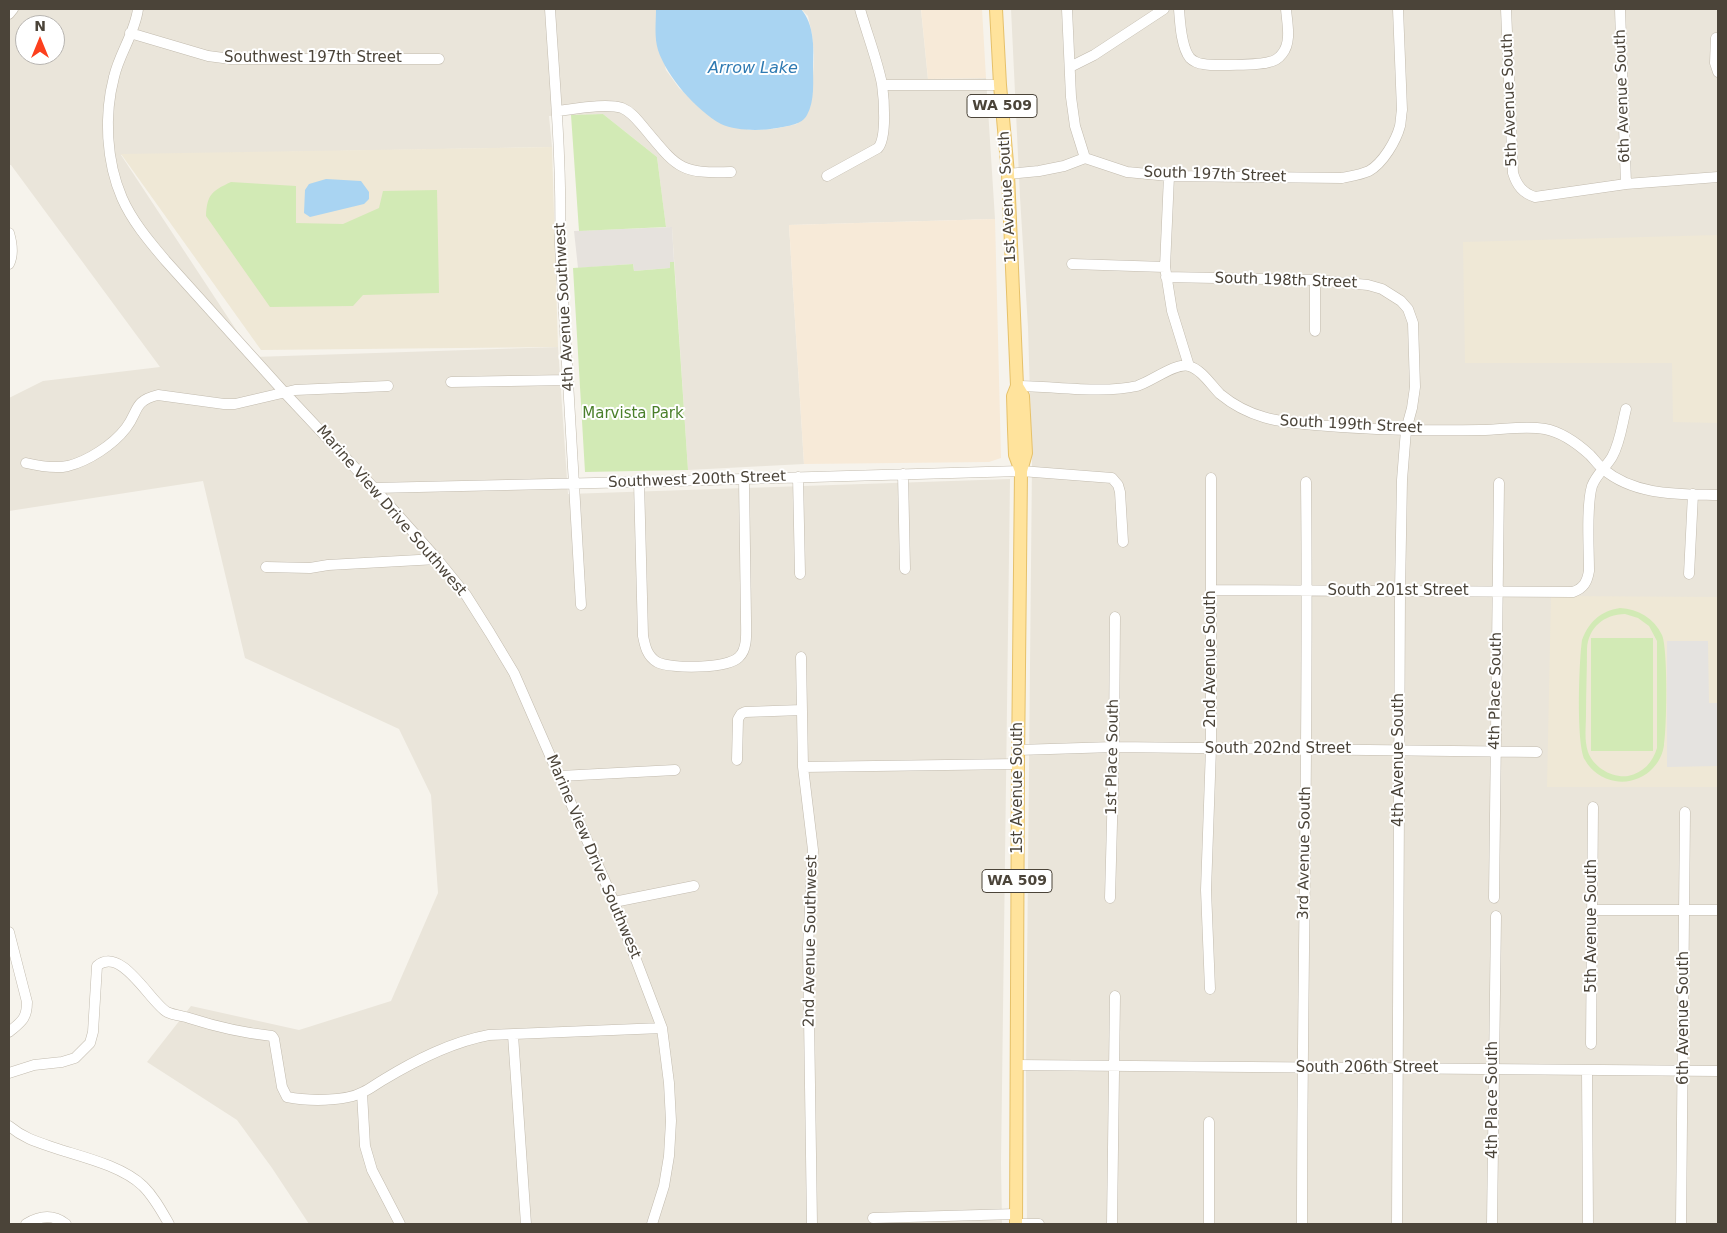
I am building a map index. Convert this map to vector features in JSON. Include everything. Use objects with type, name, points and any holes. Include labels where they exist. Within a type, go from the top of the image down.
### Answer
[{"type":"main road","name":"1st Avenue South","points":[[996,9],[1000,85],[1008,174],[1017,386],[1023,396],[1026,453],[1021,471],[1016,1221]]},
{"type":"street","points":[[9,14],[14,9]]},
{"type":"street","name":"Marine View Drive Southwest","points":[[138,9],[136,20],[114,78],[108,119],[111,158],[122,197],[135,222],[155,248],[284,392],[374,488],[466,595],[514,673],[614,902],[662,1028],[669,1083],[669,1156],[664,1186],[652,1224]]},
{"type":"street","name":"4th Avenue Southwest","points":[[550,9],[561,201],[560,244],[581,605]]},
{"type":"street","points":[[827,176],[878,148],[882,144],[884,134],[882,85],[860,9]]},
{"type":"street","points":[[1008,174],[1064,166],[1085,158],[1075,126],[1067,9]]},
{"type":"street","points":[[1070,67],[1094,54],[1164,9]]},
{"type":"street","points":[[1179,9],[1182,37],[1189,57],[1194,61],[1204,64],[1259,64],[1269,63],[1277,59],[1288,44],[1286,9]]},
{"type":"street","name":"South 197th Street","points":[[1085,158],[1127,172],[1169,176],[1342,178],[1370,170],[1387,151],[1400,126],[1402,110],[1398,9]]},
{"type":"street","name":"5th Avenue South","points":[[1506,9],[1513,173],[1520,188],[1527,194],[1535,197],[1626,184]]},
{"type":"street","name":"6th Avenue South","points":[[1620,9],[1626,184]]},
{"type":"street","name":"Southwest 197th Street","points":[[130,32],[208,56],[231,59],[439,59]]},
{"type":"street","points":[[1716,38],[1715,63],[1718,72]]},
{"type":"street","points":[[882,85],[1000,85]]},
{"type":"street","points":[[557,111],[608,107],[622,108],[633,114],[668,157],[678,165],[703,173],[731,172]]},
{"type":"street","points":[[1017,386],[1127,388],[1145,383],[1176,368],[1190,366],[1172,311],[1166,272],[1169,176]]},
{"type":"street","points":[[1626,184],[1718,177]]},
{"type":"street","points":[[9,233],[12,258],[9,264]]},
{"type":"street","name":"South 198th Street","points":[[1072,264],[1368,285],[1382,288],[1401,300]]},
{"type":"street","points":[[1315,280],[1315,331]]},
{"type":"street","name":"4th Avenue South","points":[[1397,1224],[1402,480],[1406,430],[1415,387],[1413,322],[1408,309],[1401,300]]},
{"type":"street","name":"South 199th Street","points":[[1190,366],[1200,372],[1226,399],[1267,420],[1321,426],[1406,430],[1544,429],[1558,433],[1573,442],[1589,454],[1603,469],[1620,479],[1652,492],[1718,494]]},
{"type":"street","points":[[451,382],[568,380]]},
{"type":"street","points":[[26,463],[42,466],[68,466],[88,457],[117,438],[126,428],[141,402],[158,394],[235,404],[295,390],[388,386]]},
{"type":"street","points":[[1603,469],[1612,458],[1617,447],[1626,409]]},
{"type":"street","name":"South 201st Street","points":[[1211,590],[1573,592],[1583,587],[1587,580],[1589,571],[1589,500],[1592,486],[1603,469]]},
{"type":"street","name":"Southwest 200th Street","points":[[374,488],[1021,471],[1112,478],[1118,485],[1120,492],[1123,542]]},
{"type":"street","points":[[903,474],[905,569]]},
{"type":"street","points":[[798,477],[800,574]]},
{"type":"street","name":"2nd Avenue South","points":[[1210,478],[1211,748],[1206,890],[1210,989]]},
{"type":"street","points":[[639,482],[643,636],[646,649],[651,657],[667,665],[719,665],[732,662],[740,657],[746,636],[744,479]]},
{"type":"street","name":"3rd Avenue South","points":[[1302,1224],[1308,590],[1306,482]]},
{"type":"street","name":"4th Place South","points":[[1494,898],[1499,483]]},
{"type":"street","points":[[1689,574],[1693,494]]},
{"type":"street","points":[[266,567],[310,568],[437,559]]},
{"type":"street","name":"1st Place South","points":[[1110,898],[1115,617]]},
{"type":"street","name":"2nd Avenue Southwest","points":[[801,658],[804,767],[813,850],[808,947],[812,1224]]},
{"type":"street","points":[[737,760],[738,719],[741,714],[745,712],[802,710]]},
{"type":"street","name":"South 202nd Street","points":[[1018,750],[1114,747],[1537,752]]},
{"type":"street","points":[[804,767],[1018,764]]},
{"type":"street","points":[[560,776],[675,770]]},
{"type":"street","name":"5th Avenue South","points":[[1591,1044],[1593,807]]},
{"type":"street","name":"6th Avenue South","points":[[1681,1224],[1684,1072],[1685,812]]},
{"type":"street","points":[[614,902],[694,886]]},
{"type":"street","points":[[1593,910],[1718,910]]},
{"type":"street","name":"4th Place South","points":[[1492,1224],[1496,916]]},
{"type":"street","points":[[9,932],[27,1010],[25,1016],[9,1032]]},
{"type":"street","points":[[9,1073],[34,1065],[62,1062],[75,1058],[90,1044],[93,1032],[97,966],[103,961],[108,960],[122,966],[166,1012],[243,1033],[272,1036],[282,1087],[287,1097],[299,1099],[348,1097],[362,1093],[446,1047],[467,1039],[489,1035],[662,1028]]},
{"type":"street","points":[[1112,1224],[1115,996]]},
{"type":"street","points":[[513,1034],[526,1224]]},
{"type":"street","name":"South 206th Street","points":[[1016,1065],[1718,1071]]},
{"type":"street","points":[[1587,1070],[1588,1224]]},
{"type":"street","points":[[362,1093],[365,1146],[372,1170],[400,1224]]},
{"type":"street","points":[[1209,1122],[1209,1224]]},
{"type":"street","points":[[9,1126],[32,1141],[96,1160],[128,1175],[141,1185],[156,1202],[169,1224]]},
{"type":"street","points":[[26,1224],[43,1216],[60,1220],[66,1224]]},
{"type":"street","points":[[873,1218],[1016,1221],[1039,1224]]},
{"type":"shaded area","points":[[9,9],[656,9],[656,30],[666,70],[679,88],[702,109],[749,130],[773,129],[797,124],[812,95],[814,55],[812,34],[808,16],[801,9],[921,9],[928,79],[986,78],[995,219],[789,225],[804,464],[688,470],[672,228],[666,227],[657,157],[603,114],[549,116],[552,147],[121,155],[254,357],[558,347],[568,494],[1010,479],[1001,1163],[1002,1224],[309,1224],[237,1120],[147,1062],[191,1006],[299,1030],[391,1001],[438,893],[431,795],[399,729],[245,658],[203,481],[9,511],[9,398],[43,381],[160,367],[11,165],[9,165]]},
{"type":"shaded area","points":[[921,9],[982,9],[986,78],[928,79]]},
{"type":"shaded area","points":[[1011,9],[1718,9],[1718,1224],[1027,1224],[1026,1071],[1032,463],[1028,327]]},
{"type":"shaded area","points":[[552,147],[558,347],[261,350],[121,154]]},
{"type":"shaded area","points":[[995,219],[1001,458],[989,462],[804,464],[789,225]]},
{"type":"shaded area","points":[[672,227],[674,262],[670,262],[670,268],[634,271],[633,264],[578,268],[574,231]]},
{"type":"shaded area","points":[[1718,235],[1718,423],[1673,422],[1672,363],[1465,363],[1463,242]]},
{"type":"shaded area","points":[[1551,596],[1718,597],[1718,787],[1547,787]]},
{"type":"shaded area","points":[[1667,641],[1708,641],[1709,703],[1718,703],[1718,766],[1667,767]]},
{"type":"green space","points":[[603,114],[657,157],[666,227],[579,231],[571,115]]},
{"type":"green space","points":[[231,182],[296,186],[296,223],[343,224],[379,208],[383,191],[437,190],[439,293],[363,295],[353,306],[270,307],[206,216],[209,198],[219,188]]},
{"type":"green space","name":"Marvista Park","points":[[670,262],[674,262],[688,470],[585,472],[573,268],[633,264],[634,271],[670,268]]},
{"type":"green space","points":[[1613,609],[1633,610],[1650,619],[1662,635],[1665,656],[1666,706],[1663,751],[1657,763],[1649,772],[1625,782],[1606,778],[1591,768],[1585,760],[1580,738],[1579,683],[1582,640],[1596,618]],"holes":[[[1625,614],[1638,618],[1649,626],[1657,641],[1657,748],[1653,758],[1643,770],[1633,775],[1622,776],[1604,771],[1595,763],[1588,752],[1585,733],[1587,649],[1590,635],[1604,620]]]},
{"type":"green space","points":[[1591,638],[1653,638],[1653,751],[1591,751]]},
{"type":"water","name":"Arrow Lake","points":[[656,9],[801,9],[811,29],[813,51],[812,97],[810,109],[805,118],[790,126],[756,130],[727,126],[711,118],[692,102],[675,82],[662,60],[656,40]]},
{"type":"water","points":[[326,179],[361,181],[369,192],[369,199],[364,204],[310,217],[304,213],[305,190],[309,184]]}]
